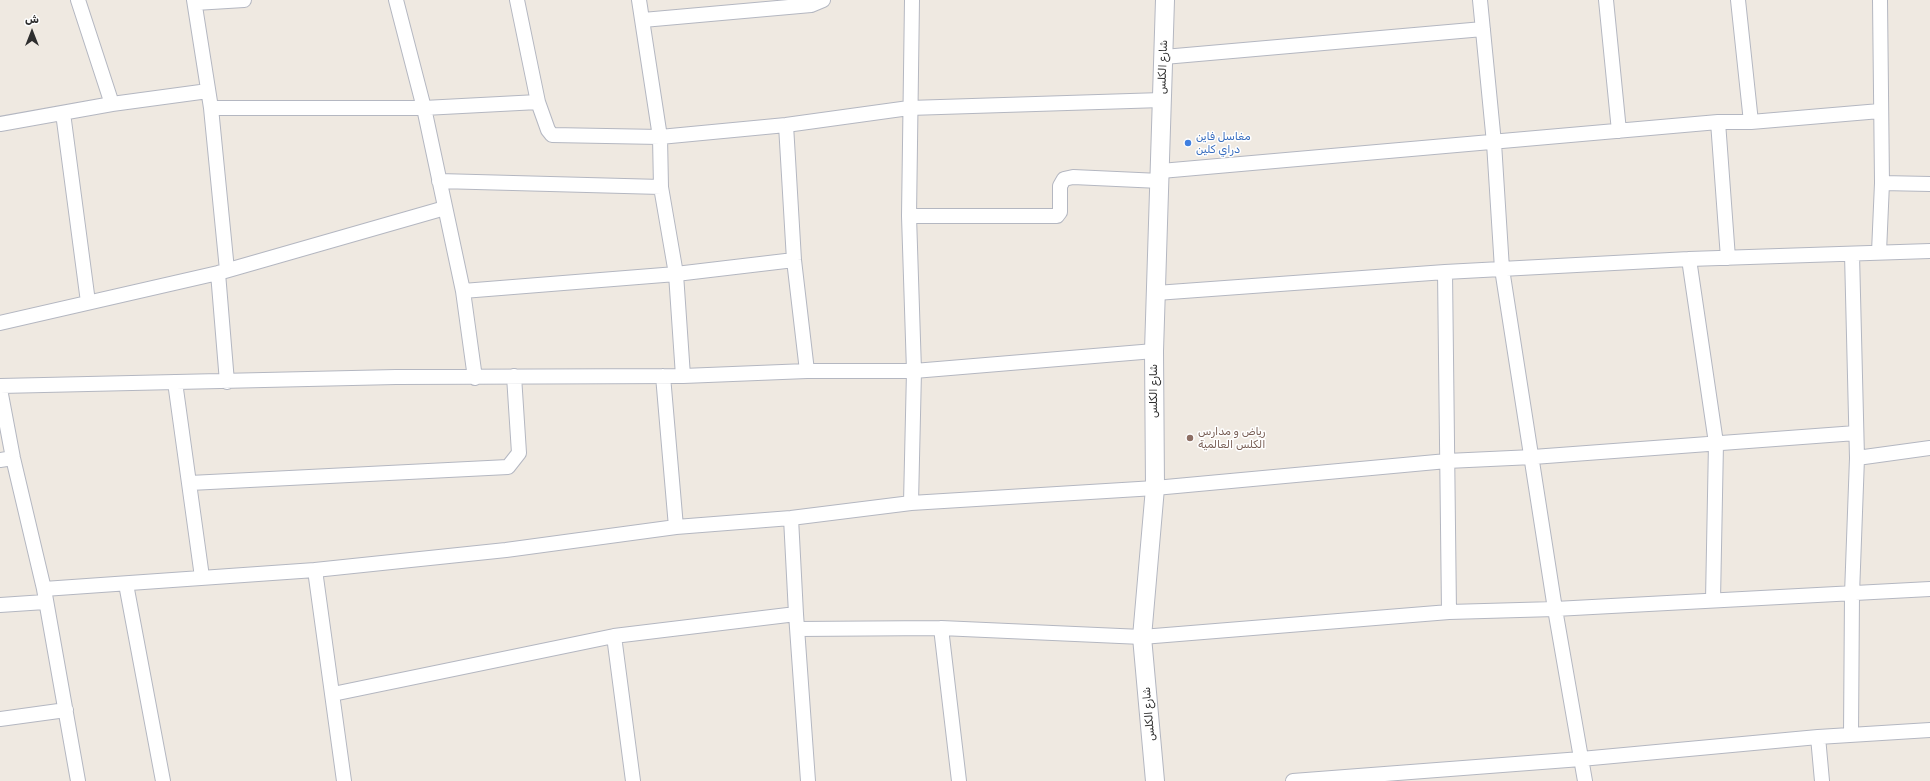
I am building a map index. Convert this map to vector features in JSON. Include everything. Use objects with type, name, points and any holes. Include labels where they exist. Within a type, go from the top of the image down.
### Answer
[{"type":"street","points":[[78,0],[112,104]]},
{"type":"street","points":[[227,382],[223,272],[211,108],[195,2],[244,0]]},
{"type":"street","points":[[396,0],[424,108],[463,291],[475,378]]},
{"type":"street","points":[[517,0],[538,102],[548,130],[552,135],[660,137],[786,125],[909,108],[1162,100]]},
{"type":"street","points":[[639,0],[660,137],[661,187],[676,274],[683,376]]},
{"type":"street","points":[[643,20],[812,4],[823,0]]},
{"type":"street","points":[[911,503],[914,371],[908,216],[912,0]]},
{"type":"street","name":"شارع الكلس","points":[[1155,781],[1142,637],[1155,488],[1154,351],[1165,0]]},
{"type":"street","points":[[1480,0],[1494,143],[1502,269],[1533,457],[1555,609],[1585,781]]},
{"type":"street","points":[[1606,0],[1619,131]]},
{"type":"street","points":[[1738,0],[1751,122]]},
{"type":"street","points":[[1879,252],[1882,183],[1880,111],[1880,0]]},
{"type":"street","points":[[1164,56],[1483,30]]},
{"type":"street","points":[[0,124],[63,114],[112,104],[208,91]]},
{"type":"street","points":[[211,108],[424,108],[538,102]]},
{"type":"street","points":[[908,216],[1057,216],[1060,212],[1060,186],[1064,179],[1073,177],[1160,176],[1718,122],[1751,122],[1880,111]]},
{"type":"street","points":[[63,114],[88,302]]},
{"type":"street","points":[[1718,122],[1728,258]]},
{"type":"street","points":[[786,125],[794,260],[808,371]]},
{"type":"street","points":[[439,181],[661,187]]},
{"type":"street","points":[[1882,183],[1930,184]]},
{"type":"street","points":[[0,323],[223,272],[445,208]]},
{"type":"street","points":[[1156,293],[1445,272],[1689,259],[1930,251]]},
{"type":"street","points":[[1851,735],[1852,594],[1857,458],[1852,254]]},
{"type":"street","points":[[1689,259],[1716,442],[1713,600]]},
{"type":"street","points":[[463,291],[676,274],[794,260]]},
{"type":"street","points":[[1445,272],[1450,612]]},
{"type":"street","points":[[0,386],[396,378],[475,378],[514,376],[683,376],[808,371],[914,371],[1154,351]]},
{"type":"street","points":[[190,483],[508,467],[519,453],[514,376]]},
{"type":"street","points":[[663,376],[676,527]]},
{"type":"street","points":[[175,382],[202,577]]},
{"type":"street","points":[[0,390],[7,459],[45,596],[78,781]]},
{"type":"street","points":[[0,605],[45,596],[126,584],[202,577],[315,570],[506,550],[676,527],[791,518],[911,503],[1155,488],[1447,461],[1533,457],[1716,442],[1856,433]]},
{"type":"street","points":[[1857,458],[1930,448]]},
{"type":"street","points":[[791,518],[796,614],[808,781]]},
{"type":"street","points":[[315,570],[344,781]]},
{"type":"street","points":[[126,584],[163,781]]},
{"type":"street","points":[[797,629],[940,628],[1142,637],[1450,612],[1555,609],[1930,589]]},
{"type":"street","points":[[333,694],[614,636],[796,614]]},
{"type":"street","points":[[940,628],[959,781]]},
{"type":"street","points":[[614,636],[633,781]]},
{"type":"street","points":[[0,719],[66,710]]},
{"type":"street","points":[[1293,781],[1581,759],[1818,737],[1930,730]]},
{"type":"street","points":[[1818,737],[1822,781]]},
{"type":"place","name":"مغاسل فاين دراي كلين","points":[[1188,143]]},
{"type":"place","name":"رياض و مدارس الكلس العالمية","points":[[1190,438]]}]
